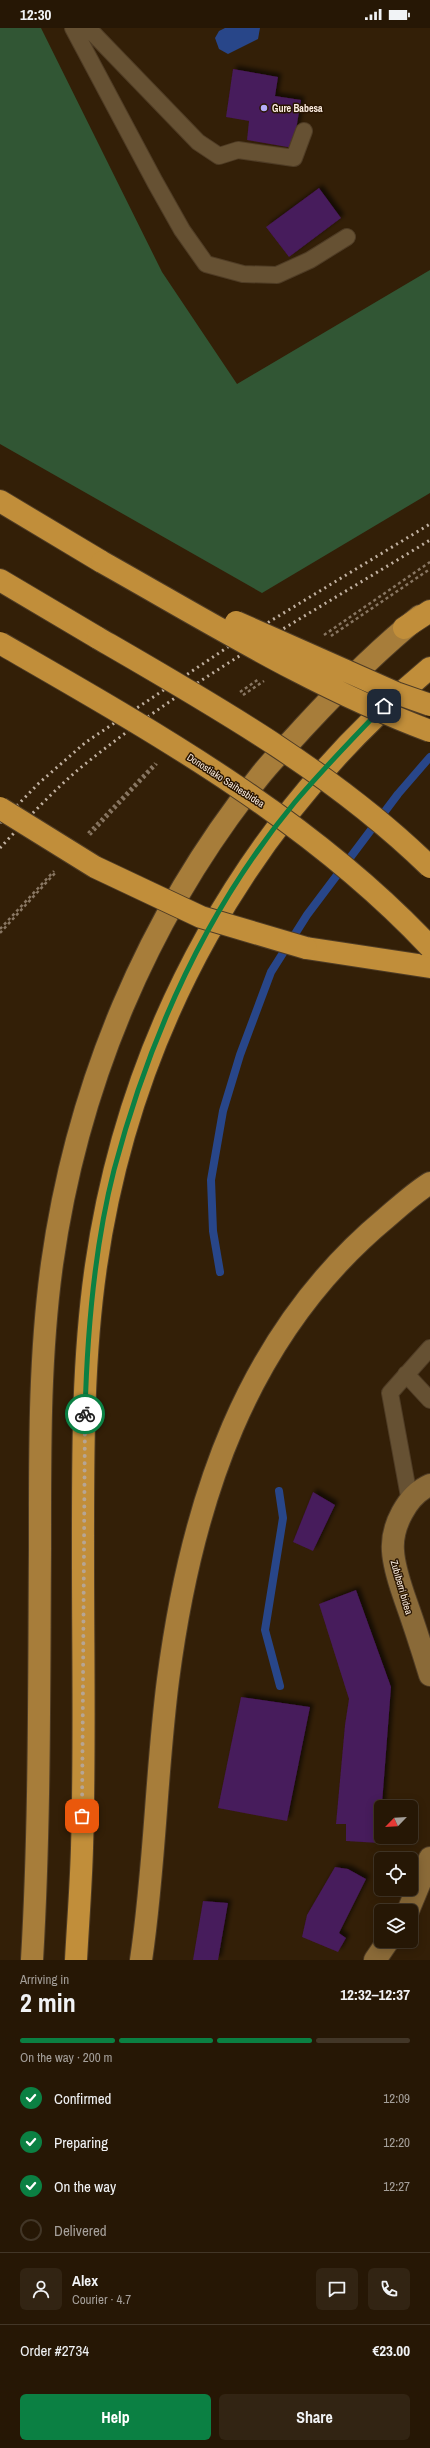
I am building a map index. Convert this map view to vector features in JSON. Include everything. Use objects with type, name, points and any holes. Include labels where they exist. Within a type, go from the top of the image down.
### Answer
[{"type":"highway","points":[[0,501],[102,562],[288,667],[388,716],[430,731]]},
{"type":"highway","points":[[102,562],[306,654],[396,693],[430,705]]},
{"type":"highway","points":[[0,580],[210,703],[321,776],[403,841],[430,867]]},
{"type":"highway","points":[[404,628],[430,612]]},
{"type":"highway","name":"Donostiako Saihesbidea","points":[[0,643],[129,717],[289,822],[396,911],[430,946]]},
{"type":"highway","points":[[76,1960],[82,1848],[86,1375],[96,1266],[114,1172],[144,1072],[179,987],[214,920],[255,857],[294,803],[384,706],[430,668]]},
{"type":"highway","points":[[0,808],[95,867],[201,917],[306,948],[430,967]]},
{"type":"main road","points":[[32,1960],[38,1847],[42,1374],[52,1265],[71,1159],[102,1058],[140,967],[173,902],[260,776],[350,676],[404,628],[430,608]]},
{"type":"main road","points":[[141,1960],[170,1665],[182,1596],[201,1513],[226,1440],[262,1364],[310,1293],[364,1236],[430,1183]]},
{"type":"main road","name":"Zubiberri bidea","points":[[430,1485],[410,1502],[398,1523],[394,1534],[393,1552],[396,1571],[430,1675]]},
{"type":"main road","points":[[411,1904],[430,1858]]},
{"type":"main road","points":[[375,1960],[383,1948]]},
{"type":"lane","points":[[73,28],[182,230],[206,264],[243,274],[277,275],[310,260],[347,237]]},
{"type":"lane","points":[[88,28],[198,142],[219,156],[238,150],[294,158],[304,132]]},
{"type":"lane","points":[[410,1502],[390,1393],[430,1348]]},
{"type":"lane","points":[[406,1374],[430,1400]]},
{"type":"green space","points":[[0,28],[41,28],[162,272],[237,384],[430,270],[430,493],[262,593],[0,444]]},
{"type":"water","points":[[225,28],[260,28],[258,39],[228,54],[219,49],[215,38],[219,31]]},
{"type":"building","name":"Gure Babesa","points":[[233,69],[278,77],[275,96],[301,100],[293,148],[247,140],[249,121],[226,117]]},
{"type":"building","points":[[319,188],[341,218],[289,257],[266,227]]},
{"type":"building","points":[[313,1492],[335,1505],[313,1551],[293,1542]]},
{"type":"building","points":[[356,1590],[391,1687],[382,1800],[374,1800],[374,1843],[346,1841],[346,1824],[336,1824],[345,1725],[349,1699],[319,1604]]},
{"type":"building","points":[[241,1697],[310,1707],[287,1821],[218,1808]]},
{"type":"building","points":[[335,1867],[348,1869],[366,1879],[339,1933],[346,1938],[338,1952],[302,1937],[307,1915]]},
{"type":"building","points":[[203,1901],[228,1903],[218,1960],[193,1960]]},
{"type":"waterway","points":[[220,1272],[213,1231],[211,1180],[223,1111],[240,1055],[271,972],[307,915],[398,794],[430,757]]},
{"type":"waterway","points":[[279,1491],[283,1518],[265,1630],[280,1686]]},
{"type":"railway","points":[[0,823],[39,783],[86,742],[231,645],[430,524]]},
{"type":"railway","points":[[0,848],[48,797],[79,769],[163,706],[251,649],[430,540]]},
{"type":"way so far","points":[[82,1816],[83,1466],[85,1414]]},
{"type":"place","name":"Gure Babesa","points":[[264,108]]},
{"type":"route","points":[[85,1414],[86,1375],[96,1266],[114,1172],[142,1079],[179,987],[214,920],[255,857],[294,803],[340,751],[384,706]]}]
